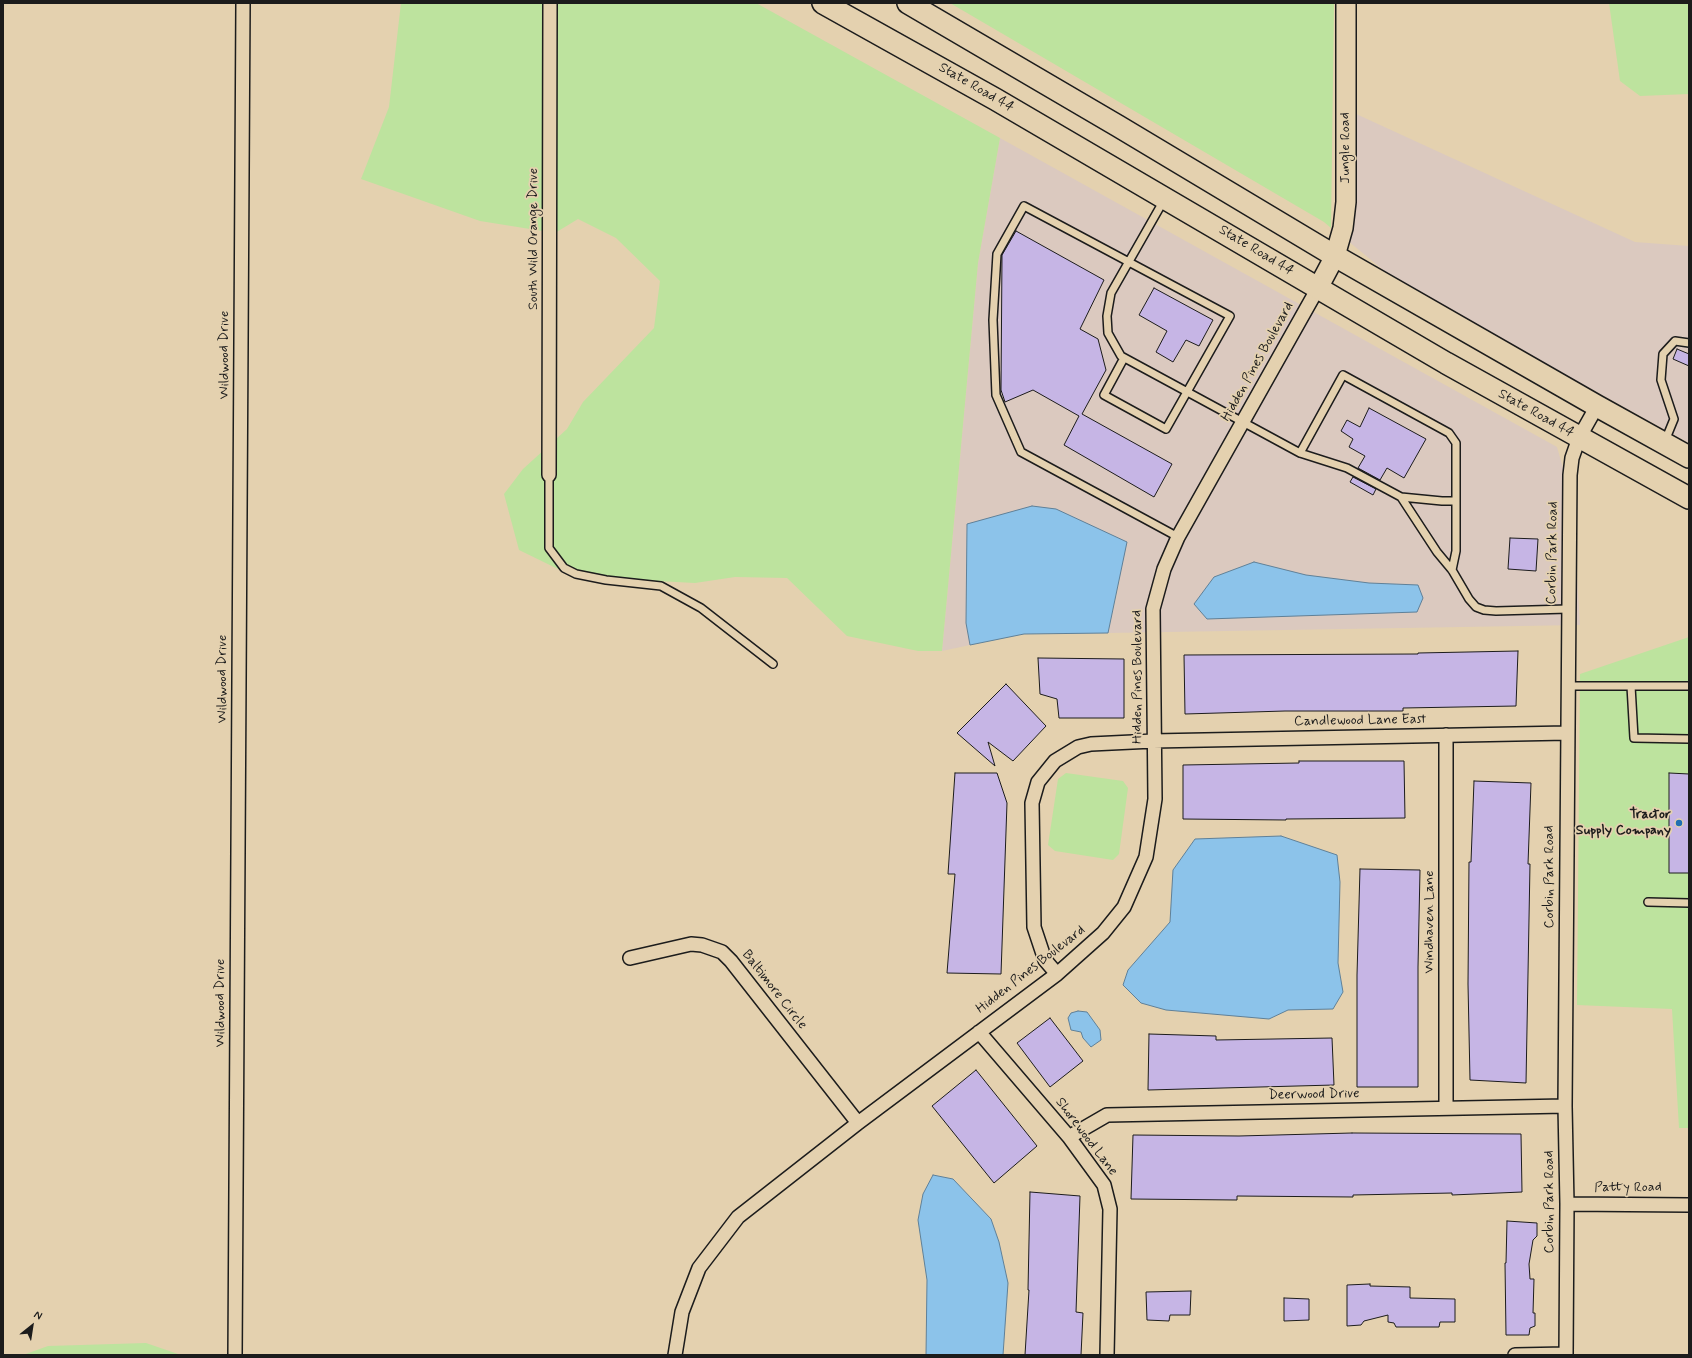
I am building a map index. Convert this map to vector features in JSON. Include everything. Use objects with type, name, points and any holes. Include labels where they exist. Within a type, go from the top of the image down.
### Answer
[{"type":"main road","name":"State Road 44","points":[[823,3],[995,99],[1318,288],[1579,438],[1689,498]]},
{"type":"main road","points":[[908,3],[1118,126],[1334,256],[1689,457]]},
{"type":"street","name":"Wildwood Drive","points":[[234,1355],[243,3]]},
{"type":"street","name":"South Wild Orange Drive","points":[[549,476],[550,3]]},
{"type":"street","name":"Jungle Road","points":[[1318,288],[1334,256],[1344,228],[1346,202],[1346,3]]},
{"type":"street","name":"Hidden Pines Boulevard","points":[[675,1355],[682,1312],[699,1268],[738,1217],[858,1123],[1057,974],[1103,934],[1124,907],[1146,857],[1155,799],[1153,741],[1153,609],[1164,569],[1178,537],[1318,288]]},
{"type":"street","name":"Corbin Park Road","points":[[1566,1355],[1567,1204],[1565,1106],[1567,686],[1570,475],[1572,458],[1579,438],[1597,406]]},
{"type":"street","name":"Candlewood Lane East","points":[[1057,974],[1045,960],[1034,927],[1032,803],[1038,782],[1055,761],[1078,747],[1091,744],[1153,741],[1567,733]]},
{"type":"street","name":"Windhaven Lane","points":[[1446,735],[1446,1108]]},
{"type":"street","name":"Baltimore Circle","points":[[630,958],[690,944],[702,945],[722,952],[731,961],[858,1123]]},
{"type":"street","name":"Shorewood Lane","points":[[979,1032],[1069,1138],[1104,1185],[1110,1209],[1107,1355]]},
{"type":"street","name":"Deerwood Drive","points":[[1069,1138],[1108,1115],[1565,1106]]},
{"type":"street","name":"Patty Road","points":[[1567,1204],[1689,1204]]},
{"type":"street","points":[[1515,1355],[1566,1355]]},
{"type":"lane","points":[[1165,198],[1111,293],[1107,316],[1108,333],[1121,356],[1186,393],[1300,453],[1347,468],[1401,497],[1442,502],[1456,501]]},
{"type":"lane","points":[[1124,358],[1104,395],[1166,429],[1230,316],[1024,206],[997,254],[993,320],[996,395],[1021,452],[1178,537]]},
{"type":"lane","points":[[1664,443],[1674,419],[1661,380],[1663,354],[1674,341],[1689,343]]},
{"type":"lane","points":[[1300,453],[1344,375],[1438,426],[1454,438],[1456,443],[1456,551],[1452,570]]},
{"type":"lane","points":[[549,476],[550,548],[564,568],[576,574],[606,580],[661,586],[701,608],[773,664]]},
{"type":"lane","points":[[1401,497],[1437,552],[1452,570],[1469,599],[1476,607],[1484,610],[1496,611],[1568,609]]},
{"type":"lane","points":[[1567,686],[1689,686]]},
{"type":"lane","points":[[1630,686],[1634,738],[1689,739]]},
{"type":"lane","points":[[1648,902],[1689,903]]},
{"type":"shaded area","points":[[1354,113],[1635,242],[1689,246],[1689,443],[1399,283],[1348,241]]},
{"type":"shaded area","points":[[1000,138],[1557,447],[1572,499],[1580,625],[1108,633],[1120,579],[967,524],[966,623],[970,645],[942,651],[978,263]],"holes":[[[1254,562],[1306,575],[1369,583],[1418,585],[1214,577]]]},
{"type":"green space","points":[[401,3],[756,3],[1000,138],[978,263],[942,651],[918,651],[847,636],[787,578],[735,577],[695,583],[600,578],[558,569],[519,550],[504,494],[523,469],[567,429],[583,402],[654,328],[660,281],[616,238],[578,219],[555,233],[480,221],[361,179],[389,107]]},
{"type":"green space","points":[[950,3],[1334,3],[1331,228],[1324,222]]},
{"type":"green space","points":[[1609,3],[1689,3],[1689,94],[1640,96],[1620,81]]},
{"type":"green space","points":[[1689,637],[1689,1128],[1679,1128],[1672,1009],[1577,1005],[1580,674]]},
{"type":"green space","points":[[1066,773],[1123,781],[1128,788],[1119,854],[1113,860],[1055,851],[1048,845],[1058,779]]},
{"type":"green space","points":[[146,1343],[181,1355],[23,1355],[48,1346]]},
{"type":"water","points":[[1032,506],[1056,509],[1127,542],[1108,633],[1024,634],[970,645],[966,623],[967,524]]},
{"type":"water","points":[[1254,562],[1306,575],[1369,583],[1418,585],[1423,598],[1417,612],[1207,619],[1194,604],[1214,577]]},
{"type":"water","points":[[1281,836],[1337,855],[1340,882],[1338,963],[1343,992],[1333,1009],[1288,1010],[1269,1019],[1166,1010],[1141,1003],[1123,985],[1128,970],[1170,922],[1173,870],[1195,839]]},
{"type":"water","points":[[1078,1011],[1087,1012],[1100,1030],[1101,1040],[1091,1047],[1083,1038],[1081,1032],[1071,1030],[1068,1018],[1071,1013]]},
{"type":"water","points":[[933,1175],[953,1179],[991,1219],[999,1242],[1008,1283],[1003,1355],[926,1355],[927,1280],[918,1220],[923,1194]]},
{"type":"building","points":[[1016,231],[1104,280],[1080,329],[1098,339],[1106,370],[1082,414],[1172,464],[1154,497],[1064,445],[1079,416],[1033,390],[1005,402],[1001,390],[1002,255]]},
{"type":"building","points":[[1154,288],[1213,320],[1199,346],[1186,340],[1173,362],[1156,352],[1167,331],[1139,315]]},
{"type":"building","points":[[1677,349],[1689,354],[1689,366],[1673,359]]},
{"type":"building","points":[[1369,408],[1426,439],[1404,478],[1387,468],[1380,480],[1358,468],[1365,456],[1349,447],[1353,439],[1341,431],[1347,420],[1360,427]]},
{"type":"building","points":[[1353,477],[1376,489],[1373,495],[1350,482]]},
{"type":"building","points":[[1510,538],[1538,539],[1536,571],[1508,569]]},
{"type":"building","points":[[1518,651],[1516,706],[1403,708],[1403,711],[1285,711],[1185,714],[1184,655],[1418,654]]},
{"type":"building","points":[[1038,658],[1124,659],[1124,718],[1059,718],[1057,699],[1040,694]]},
{"type":"building","points":[[1006,684],[1046,726],[1013,761],[988,742],[995,766],[957,733]]},
{"type":"building","points":[[1299,761],[1404,761],[1405,818],[1286,820],[1183,819],[1183,765],[1299,763]]},
{"type":"building","points":[[955,773],[997,773],[1007,803],[1001,974],[947,973],[955,874],[948,874]]},
{"type":"building","name":"Tractor Supply Company","points":[[1669,773],[1689,774],[1689,873],[1669,873]]},
{"type":"building","points":[[1474,781],[1531,783],[1528,864],[1530,864],[1526,1083],[1470,1080],[1468,984],[1469,862],[1471,862]]},
{"type":"building","points":[[1360,869],[1420,870],[1418,1087],[1357,1087],[1357,975]]},
{"type":"building","points":[[1050,1018],[1083,1061],[1050,1087],[1017,1043]]},
{"type":"building","points":[[1149,1034],[1216,1036],[1216,1040],[1332,1038],[1334,1085],[1148,1090]]},
{"type":"building","points":[[976,1070],[1037,1146],[994,1183],[932,1106]]},
{"type":"building","points":[[1352,1133],[1521,1134],[1522,1192],[1452,1195],[1452,1193],[1353,1195],[1353,1197],[1237,1196],[1237,1200],[1131,1199],[1133,1135],[1239,1136]]},
{"type":"building","points":[[1030,1192],[1080,1196],[1076,1312],[1083,1313],[1081,1355],[1025,1355],[1029,1290]]},
{"type":"building","points":[[1507,1221],[1537,1223],[1537,1236],[1533,1240],[1529,1264],[1530,1279],[1534,1279],[1533,1313],[1535,1313],[1535,1326],[1530,1328],[1529,1335],[1506,1335],[1505,1263]]},
{"type":"building","points":[[1370,1284],[1370,1286],[1410,1287],[1410,1298],[1455,1299],[1455,1322],[1440,1322],[1439,1327],[1396,1327],[1394,1323],[1388,1322],[1388,1315],[1364,1321],[1361,1325],[1347,1326],[1347,1285]]},
{"type":"building","points":[[1191,1291],[1190,1315],[1170,1315],[1169,1321],[1147,1320],[1146,1292]]},
{"type":"building","points":[[1284,1298],[1309,1299],[1309,1320],[1284,1321]]},
{"type":"place","name":"Tractor Supply Company","points":[[1679,823]]}]
